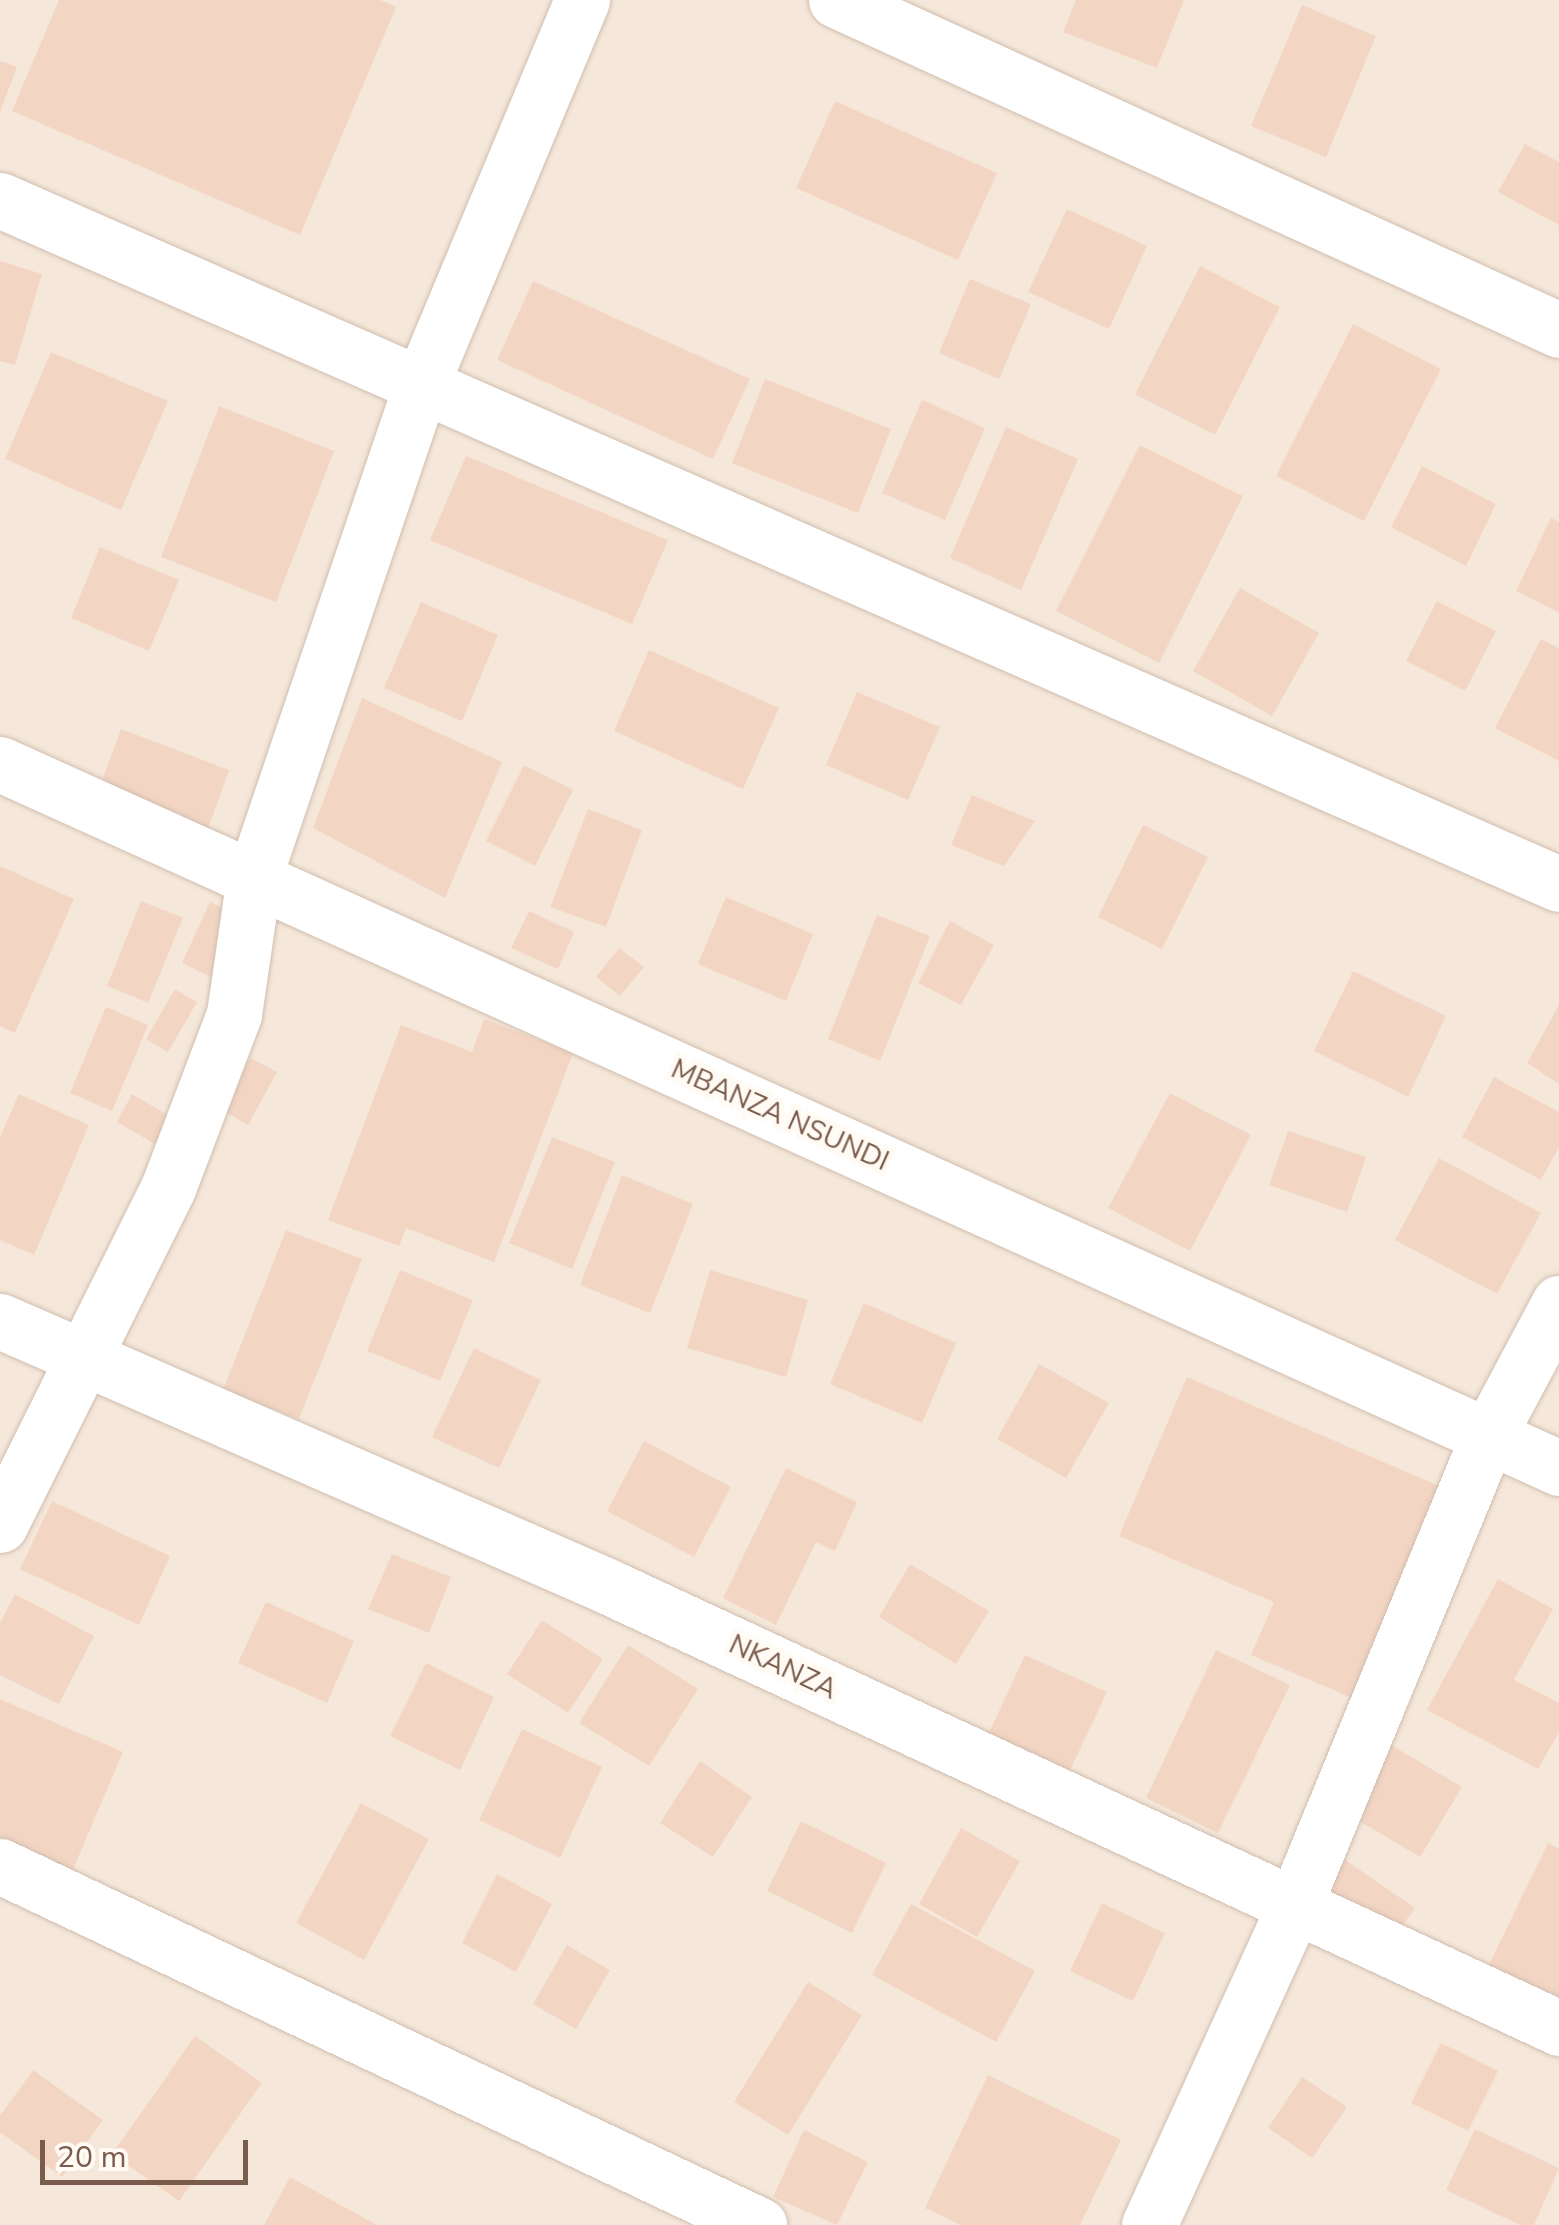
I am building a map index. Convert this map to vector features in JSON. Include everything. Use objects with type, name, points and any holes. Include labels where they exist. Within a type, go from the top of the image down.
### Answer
[{"type":"street","points":[[0,1524],[168,1188],[234,1014],[254,877],[421,385],[582,0]]},
{"type":"street","points":[[836,0],[1559,330]]},
{"type":"street","points":[[0,200],[1559,884]]},
{"type":"street","name":"MBANZA NSUNDI","points":[[0,764],[1559,1468]]},
{"type":"street","points":[[1149,2225],[1295,1904],[1488,1436],[1559,1303]]},
{"type":"street","name":"NKANZA","points":[[0,1320],[607,1586],[1559,2028]]},
{"type":"street","points":[[0,1866],[759,2225]]},
{"type":"shaded area","points":[[0,0],[1559,0],[1559,2225],[0,2225]]},
{"type":"building","points":[[59,0],[380,0],[396,7],[300,235],[12,111]]},
{"type":"building","points":[[1076,0],[1184,0],[1157,68],[1063,32]]},
{"type":"building","points":[[1302,5],[1376,36],[1326,157],[1251,126]]},
{"type":"building","points":[[0,61],[17,67],[0,112]]},
{"type":"building","points":[[835,101],[997,173],[958,260],[796,188]]},
{"type":"building","points":[[1525,144],[1559,162],[1559,225],[1498,192]]},
{"type":"building","points":[[1067,209],[1147,246],[1109,329],[1028,292]]},
{"type":"building","points":[[0,261],[42,274],[15,365],[0,361]]},
{"type":"building","points":[[1200,266],[1280,307],[1215,435],[1135,394]]},
{"type":"building","points":[[970,279],[1031,304],[999,379],[939,353]]},
{"type":"building","points":[[533,281],[750,379],[713,459],[497,360]]},
{"type":"building","points":[[1353,324],[1441,369],[1364,521],[1276,476]]},
{"type":"building","points":[[51,352],[168,401],[121,510],[5,459]]},
{"type":"building","points":[[765,379],[891,429],[858,513],[732,463]]},
{"type":"building","points":[[922,400],[985,428],[945,520],[882,493]]},
{"type":"building","points":[[219,406],[334,451],[276,602],[161,557]]},
{"type":"building","points":[[1006,427],[1078,459],[1021,590],[950,558]]},
{"type":"building","points":[[1140,445],[1243,496],[1159,663],[1056,611]]},
{"type":"building","points":[[466,456],[668,540],[632,624],[430,540]]},
{"type":"building","points":[[1422,466],[1496,504],[1466,566],[1391,527]]},
{"type":"building","points":[[1551,518],[1559,522],[1559,613],[1516,591]]},
{"type":"building","points":[[100,547],[179,580],[149,651],[71,618]]},
{"type":"building","points":[[1240,588],[1319,633],[1272,716],[1193,671]]},
{"type":"building","points":[[1437,601],[1496,631],[1465,691],[1406,661]]},
{"type":"building","points":[[421,602],[498,635],[462,721],[384,688]]},
{"type":"building","points":[[1541,639],[1559,648],[1559,761],[1495,728]]},
{"type":"building","points":[[649,650],[779,708],[743,789],[614,731]]},
{"type":"building","points":[[857,692],[940,727],[908,800],[826,765]]},
{"type":"building","points":[[362,698],[502,762],[445,898],[313,828]]},
{"type":"building","points":[[121,729],[229,770],[203,843],[94,802]]},
{"type":"building","points":[[524,765],[573,790],[535,866],[486,841]]},
{"type":"building","points":[[972,795],[1035,821],[1004,866],[951,845]]},
{"type":"building","points":[[588,809],[642,830],[606,927],[550,907]]},
{"type":"building","points":[[1143,825],[1208,857],[1162,949],[1098,917]]},
{"type":"building","points":[[0,866],[74,899],[15,1033],[0,1026]]},
{"type":"building","points":[[726,897],[813,934],[786,1001],[698,964]]},
{"type":"building","points":[[141,901],[183,918],[148,1003],[107,986]]},
{"type":"building","points":[[210,902],[265,927],[236,989],[182,963]]},
{"type":"building","points":[[529,911],[574,932],[558,969],[511,948]]},
{"type":"building","points":[[877,915],[930,936],[880,1061],[828,1039]]},
{"type":"building","points":[[950,921],[994,945],[961,1005],[918,983]]},
{"type":"building","points":[[619,948],[644,967],[620,996],[596,977]]},
{"type":"building","points":[[1353,971],[1446,1016],[1408,1097],[1314,1051]]},
{"type":"building","points":[[175,989],[197,1002],[168,1052],[146,1039]]},
{"type":"building","points":[[1559,1005],[1559,1084],[1527,1063]]},
{"type":"building","points":[[106,1007],[148,1025],[112,1111],[70,1093]]},
{"type":"building","points":[[484,1019],[573,1053],[494,1262],[406,1228],[399,1246],[328,1220],[401,1025],[472,1052]]},
{"type":"building","points":[[250,1058],[277,1072],[248,1125],[222,1110]]},
{"type":"building","points":[[1494,1077],[1559,1112],[1559,1147],[1541,1180],[1462,1137]]},
{"type":"building","points":[[1170,1093],[1251,1135],[1190,1251],[1108,1208]]},
{"type":"building","points":[[19,1094],[89,1125],[34,1255],[0,1240],[0,1137]]},
{"type":"building","points":[[132,1094],[186,1126],[170,1153],[117,1122]]},
{"type":"building","points":[[1288,1131],[1366,1157],[1347,1212],[1269,1185]]},
{"type":"building","points":[[552,1137],[615,1162],[572,1269],[509,1243]]},
{"type":"building","points":[[1439,1158],[1541,1213],[1497,1294],[1395,1240]]},
{"type":"building","points":[[622,1175],[693,1204],[650,1313],[580,1285]]},
{"type":"building","points":[[286,1230],[362,1259],[299,1419],[223,1390]]},
{"type":"building","points":[[400,1270],[473,1300],[440,1381],[367,1351]]},
{"type":"building","points":[[710,1270],[808,1300],[786,1377],[687,1348]]},
{"type":"building","points":[[864,1303],[956,1343],[922,1423],[830,1384]]},
{"type":"building","points":[[474,1348],[541,1380],[499,1468],[432,1437]]},
{"type":"building","points":[[1039,1364],[1109,1403],[1066,1478],[997,1439]]},
{"type":"building","points":[[1187,1377],[1446,1489],[1357,1700],[1251,1655],[1274,1602],[1119,1536]]},
{"type":"building","points":[[644,1441],[731,1487],[694,1557],[607,1511]]},
{"type":"building","points":[[786,1468],[857,1502],[835,1551],[816,1542],[776,1625],[723,1598]]},
{"type":"building","points":[[52,1501],[170,1556],[139,1625],[20,1569]]},
{"type":"building","points":[[392,1554],[451,1577],[429,1633],[368,1609]]},
{"type":"building","points":[[910,1564],[989,1611],[956,1664],[879,1617]]},
{"type":"building","points":[[1498,1579],[1553,1609],[1514,1680],[1559,1703],[1559,1732],[1538,1769],[1427,1710]]},
{"type":"building","points":[[15,1594],[94,1636],[59,1704],[0,1675],[0,1623]]},
{"type":"building","points":[[266,1602],[354,1641],[327,1703],[238,1663]]},
{"type":"building","points":[[542,1620],[603,1659],[568,1713],[507,1674]]},
{"type":"building","points":[[628,1645],[698,1689],[649,1766],[579,1723]]},
{"type":"building","points":[[1216,1650],[1290,1685],[1218,1833],[1146,1798]]},
{"type":"building","points":[[1025,1655],[1107,1692],[1063,1785],[982,1748]]},
{"type":"building","points":[[426,1663],[494,1697],[460,1770],[390,1736]]},
{"type":"building","points":[[0,1699],[123,1752],[69,1879],[0,1850]]},
{"type":"building","points":[[522,1729],[602,1767],[560,1858],[479,1820]]},
{"type":"building","points":[[1391,1745],[1462,1787],[1420,1857],[1349,1815]]},
{"type":"building","points":[[700,1761],[752,1797],[713,1857],[660,1823]]},
{"type":"building","points":[[361,1803],[429,1839],[364,1960],[296,1923]]},
{"type":"building","points":[[801,1821],[886,1863],[852,1933],[767,1891]]},
{"type":"building","points":[[961,1828],[1020,1861],[977,1937],[919,1904]]},
{"type":"building","points":[[1548,1843],[1559,1849],[1559,2006],[1486,1971]]},
{"type":"building","points":[[1341,1857],[1415,1908],[1390,1944],[1316,1892]]},
{"type":"building","points":[[497,1874],[552,1904],[516,1972],[462,1943]]},
{"type":"building","points":[[1102,1903],[1165,1933],[1133,2001],[1070,1971]]},
{"type":"building","points":[[911,1904],[1035,1971],[996,2042],[872,1975]]},
{"type":"building","points":[[567,1945],[610,1970],[576,2029],[533,2004]]},
{"type":"building","points":[[808,1982],[862,2015],[788,2135],[734,2102]]},
{"type":"building","points":[[195,2036],[262,2083],[179,2201],[112,2154]]},
{"type":"building","points":[[1441,2043],[1498,2071],[1468,2131],[1411,2103]]},
{"type":"building","points":[[33,2070],[103,2120],[62,2177],[0,2132],[0,2116]]},
{"type":"building","points":[[988,2075],[1121,2140],[1080,2225],[961,2225],[925,2208]]},
{"type":"building","points":[[1302,2077],[1347,2107],[1312,2158],[1268,2128]]},
{"type":"building","points":[[1475,2129],[1559,2168],[1534,2225],[1520,2225],[1446,2190]]},
{"type":"building","points":[[804,2130],[868,2162],[837,2225],[773,2197]]},
{"type":"building","points":[[290,2177],[377,2225],[264,2225]]}]
